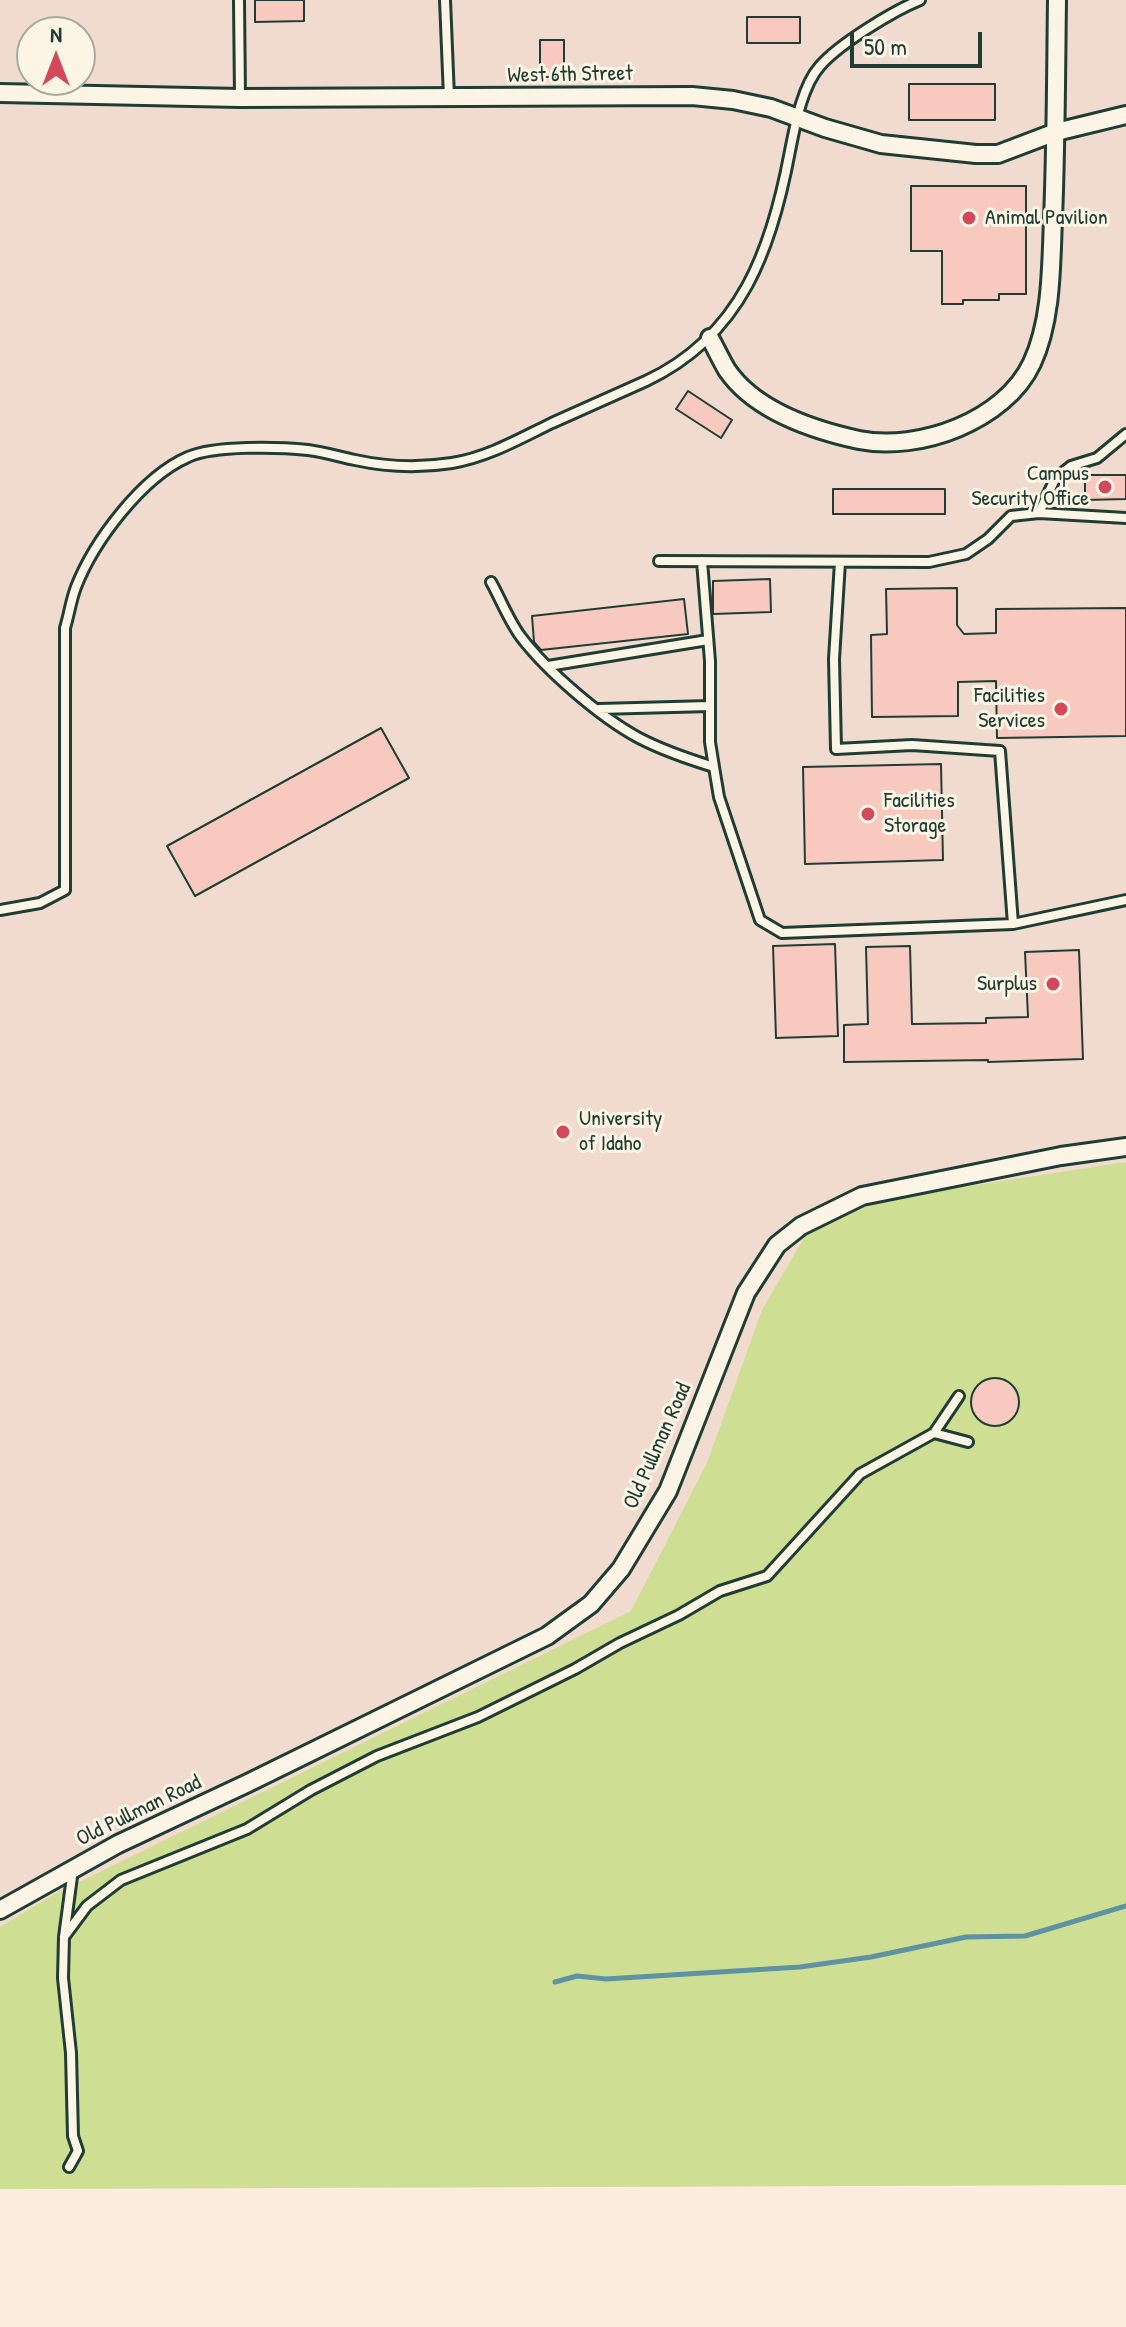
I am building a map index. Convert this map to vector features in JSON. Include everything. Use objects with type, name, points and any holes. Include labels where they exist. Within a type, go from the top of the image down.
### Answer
[{"type":"street","points":[[710,338],[728,372],[751,395],[794,421],[861,440],[895,442],[950,432],[988,413],[1019,384],[1032,362],[1043,326],[1051,274],[1057,0]]},
{"type":"street","name":"West 6th Street","points":[[0,93],[240,98],[692,96],[771,108],[881,144],[976,154],[998,154],[1056,132],[1126,115]]},
{"type":"street","name":"Old Pullman Road","points":[[0,1910],[118,1844],[547,1636],[591,1604],[621,1569],[668,1491],[746,1293],[777,1245],[801,1226],[862,1196],[1061,1156],[1126,1147]]},
{"type":"lane","points":[[239,0],[240,98]]},
{"type":"lane","points":[[445,0],[449,98]]},
{"type":"lane","points":[[0,910],[40,903],[65,890],[65,628],[76,587],[96,549],[153,478],[190,456],[248,447],[310,450],[360,461],[411,467],[484,456],[649,380],[681,361],[710,338],[728,317],[756,272],[776,220],[796,117],[819,67],[866,30],[920,0]]},
{"type":"lane","points":[[1039,513],[1055,479],[1071,466],[1097,458],[1126,434]]},
{"type":"lane","points":[[659,561],[929,562],[966,554],[988,539],[1011,516],[1039,513],[1126,518]]},
{"type":"lane","points":[[702,561],[708,640],[710,742],[714,767],[719,797],[760,920],[782,933],[1013,924],[1126,900]]},
{"type":"lane","points":[[840,562],[834,659],[836,749],[912,745],[1000,751],[1013,924]]},
{"type":"lane","points":[[491,582],[519,635],[548,666],[597,709],[637,737],[673,754],[714,767]]},
{"type":"lane","points":[[548,666],[708,640]]},
{"type":"lane","points":[[597,709],[710,706]]},
{"type":"lane","points":[[64,1937],[87,1906],[121,1880],[247,1829],[377,1756],[478,1717],[720,1591],[767,1576],[860,1474],[934,1433],[959,1396]]},
{"type":"lane","points":[[934,1433],[968,1442]]},
{"type":"lane","points":[[69,2167],[78,2151],[73,2136],[71,2053],[63,1978],[64,1937],[73,1869]]},
{"type":"shaded area","name":"University of Idaho","points":[[0,0],[1126,0],[1126,2185],[0,2189]]},
{"type":"green space","points":[[1126,1162],[1126,2185],[0,2189],[0,1927],[51,1896],[631,1611],[707,1463],[762,1310],[805,1236],[878,1200]]},
{"type":"building","points":[[255,0],[304,0],[304,21],[255,22]]},
{"type":"building","points":[[747,17],[800,17],[800,43],[747,43]]},
{"type":"building","points":[[540,40],[564,40],[564,77],[540,77]]},
{"type":"building","points":[[909,84],[995,84],[995,120],[909,120]]},
{"type":"building","name":"Animal Pavilion","points":[[911,186],[1026,186],[1026,294],[999,294],[999,300],[963,300],[963,304],[942,304],[942,251],[911,251]]},
{"type":"building","points":[[688,391],[732,420],[721,438],[676,409]]},
{"type":"building","name":"Campus Security Office","points":[[1085,475],[1126,475],[1126,499],[1085,500]]},
{"type":"building","points":[[833,489],[945,489],[945,514],[833,514]]},
{"type":"building","points":[[770,579],[771,612],[713,614],[713,581]]},
{"type":"building","points":[[957,588],[957,625],[964,634],[996,633],[996,609],[1126,608],[1126,736],[997,738],[996,681],[958,682],[958,716],[872,717],[871,635],[887,634],[886,589]]},
{"type":"building","points":[[684,599],[688,634],[541,650],[534,642],[532,616]]},
{"type":"building","points":[[381,728],[409,778],[195,896],[167,846]]},
{"type":"building","name":"Facilities Storage","points":[[941,764],[943,860],[805,864],[803,767]]},
{"type":"building","points":[[835,944],[838,1036],[776,1038],[773,946]]},
{"type":"building","points":[[910,946],[912,1024],[986,1023],[986,1018],[1028,1017],[1025,952],[1079,950],[1083,1059],[844,1062],[844,1025],[868,1024],[866,947]]},
{"type":"building","points":[[995,1378],[1012,1385],[1019,1402],[1012,1419],[995,1426],[978,1419],[971,1402],[978,1385]]},
{"type":"waterway","points":[[555,1982],[577,1976],[606,1979],[800,1967],[871,1957],[966,1937],[1025,1936],[1126,1906]]},
{"type":"place","name":"Animal Pavilion","points":[[969,218]]},
{"type":"place","name":"Campus Security Office","points":[[1105,487]]},
{"type":"place","name":"Facilities Services","points":[[1061,709]]},
{"type":"place","name":"Facilities Storage","points":[[868,814]]},
{"type":"place","name":"Surplus","points":[[1053,984]]},
{"type":"place","name":"University of Idaho","points":[[563,1132]]}]
